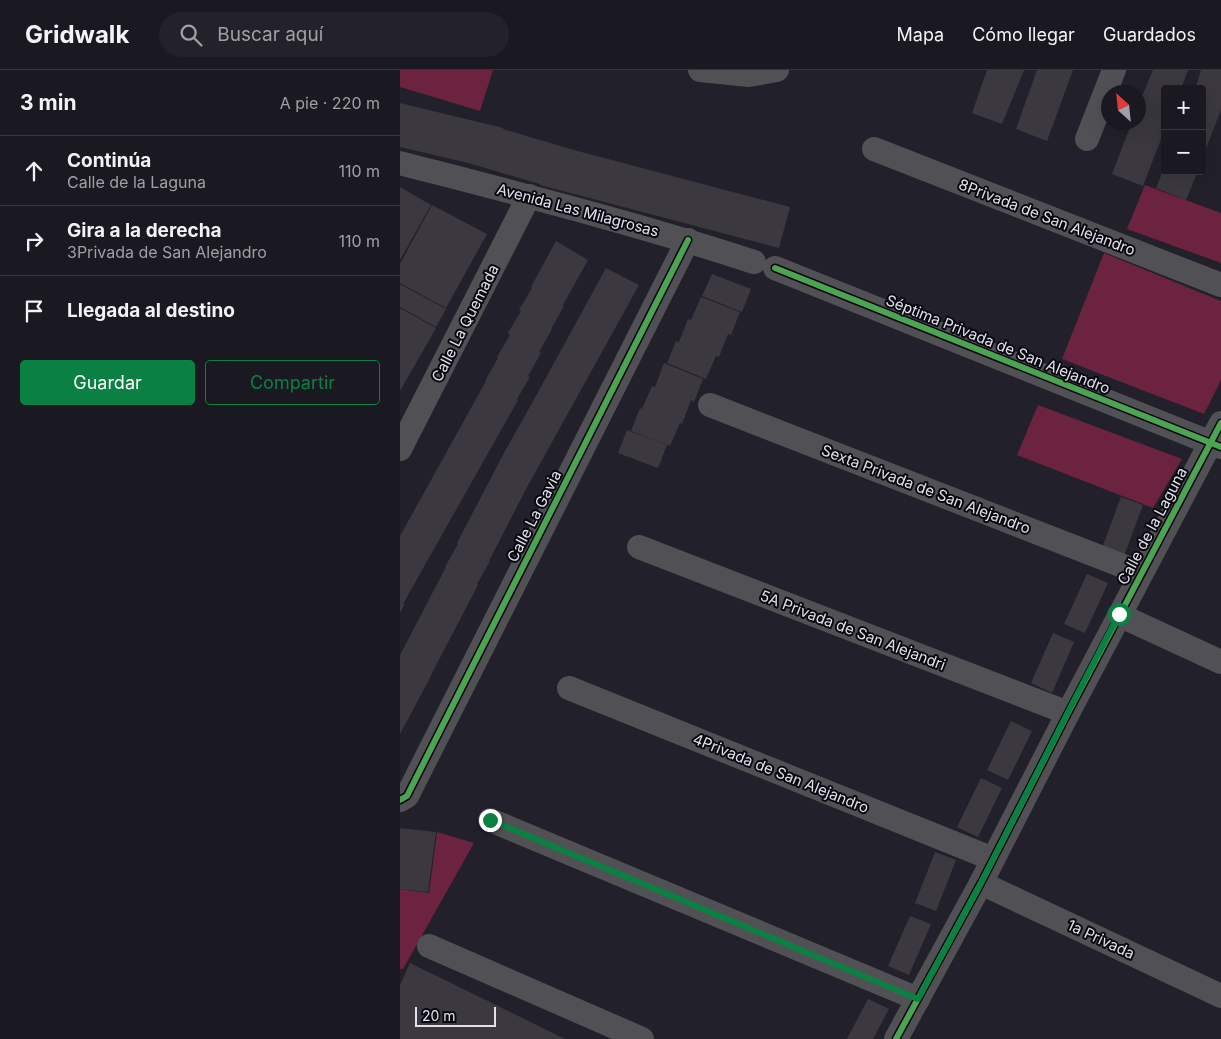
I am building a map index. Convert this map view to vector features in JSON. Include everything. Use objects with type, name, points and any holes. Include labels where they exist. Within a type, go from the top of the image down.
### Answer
[{"type":"street","points":[[700,70],[749,75],[777,70]]},
{"type":"street","points":[[1087,139],[1114,70]]},
{"type":"street","name":"8Privada de San Alejandro","points":[[874,150],[1221,285]]},
{"type":"street","name":"Avenida Las Milagrosas","points":[[400,163],[688,240],[765,265]]},
{"type":"street","name":"Calle La Quemada","points":[[400,449],[529,196]]},
{"type":"street","name":"Calle La Gavia","points":[[400,800],[406,796],[688,240]]},
{"type":"street","name":"Séptima Privada de San Alejandro","points":[[765,265],[1218,438]]},
{"type":"street","name":"Sexta Privada de San Alejandro","points":[[710,404],[1141,573]]},
{"type":"street","name":"Calle de la Laguna","points":[[896,1039],[981,883],[1119,614],[1218,438]]},
{"type":"street","name":"5A Privada de San Alejandri","points":[[639,547],[1068,712]]},
{"type":"street","points":[[1119,614],[1221,662]]},
{"type":"street","name":"4Privada de San Alejandro","points":[[569,688],[993,859]]},
{"type":"street","points":[[490,820],[918,999]]},
{"type":"street","name":"1a Privada","points":[[981,883],[1221,996]]},
{"type":"street","points":[[429,946],[642,1039]]},
{"type":"shaded area","points":[[400,70],[493,70],[480,111],[400,87]]},
{"type":"shaded area","points":[[1145,185],[1221,213],[1221,263],[1127,229]]},
{"type":"shaded area","points":[[1104,253],[1221,301],[1221,380],[1204,414],[1062,359]]},
{"type":"shaded area","points":[[1038,405],[1182,459],[1153,508],[1017,455]]},
{"type":"shaded area","points":[[437,832],[474,843],[403,969],[400,969],[400,889],[429,893]]},
{"type":"building","points":[[987,70],[1024,70],[1002,124],[972,113]]},
{"type":"building","points":[[1037,70],[1073,70],[1047,141],[1016,129]]},
{"type":"building","points":[[1153,70],[1188,70],[1182,85],[1161,85],[1161,139],[1143,186],[1112,174],[1129,130],[1146,130],[1146,87]]},
{"type":"building","points":[[1201,70],[1221,70],[1221,110],[1206,149],[1206,85],[1196,85]]},
{"type":"building","points":[[400,103],[503,128],[574,150],[790,207],[779,248],[540,185],[468,163],[400,147]]},
{"type":"building","points":[[1161,175],[1196,175],[1186,200],[1156,188]]},
{"type":"building","points":[[400,187],[431,205],[400,260]]},
{"type":"building","points":[[432,205],[487,234],[446,308],[400,283],[400,264]]},
{"type":"building","points":[[556,241],[588,260],[539,352],[541,353],[528,376],[530,377],[518,400],[403,604],[400,613],[400,536],[486,381],[510,335],[508,333],[521,311],[519,310]]},
{"type":"building","points":[[606,268],[639,285],[525,491],[400,734],[400,655],[505,451]]},
{"type":"building","points":[[712,274],[751,289],[742,312],[702,296]]},
{"type":"building","points":[[400,284],[446,309],[436,327],[400,307]]},
{"type":"building","points":[[701,297],[740,312],[731,335],[728,334],[719,357],[716,356],[706,379],[667,363],[676,341],[679,342],[688,319],[691,320]]},
{"type":"building","points":[[400,308],[436,328],[400,391],[400,332]]},
{"type":"building","points":[[664,363],[703,379],[694,402],[691,400],[682,424],[680,423],[670,446],[631,431],[640,408],[642,409],[652,386],[655,387]]},
{"type":"building","points":[[627,430],[667,445],[658,468],[618,453]]},
{"type":"building","points":[[1121,497],[1143,505],[1124,556],[1102,548]]},
{"type":"building","points":[[1087,574],[1108,583],[1085,633],[1064,624]]},
{"type":"building","points":[[1053,633],[1074,642],[1052,693],[1031,683]]},
{"type":"building","points":[[1011,721],[1032,731],[1008,780],[987,770]]},
{"type":"building","points":[[981,778],[1002,788],[978,837],[957,827]]},
{"type":"building","points":[[400,828],[436,832],[428,892],[400,889]]},
{"type":"building","points":[[935,852],[956,860],[936,911],[915,903]]},
{"type":"building","points":[[910,916],[931,924],[909,975],[888,966]]},
{"type":"building","points":[[410,963],[565,1039],[400,1039],[400,985]]},
{"type":"building","points":[[868,999],[889,1009],[873,1039],[847,1039]]},
{"type":"cycle path","points":[[400,800],[407,796],[688,240]]},
{"type":"cycle path","points":[[775,268],[1221,447]]},
{"type":"cycle path","points":[[896,1039],[981,883],[1068,713],[1221,423]]},
{"type":"route","points":[[490,820],[918,999],[981,883],[1119,614]]}]
